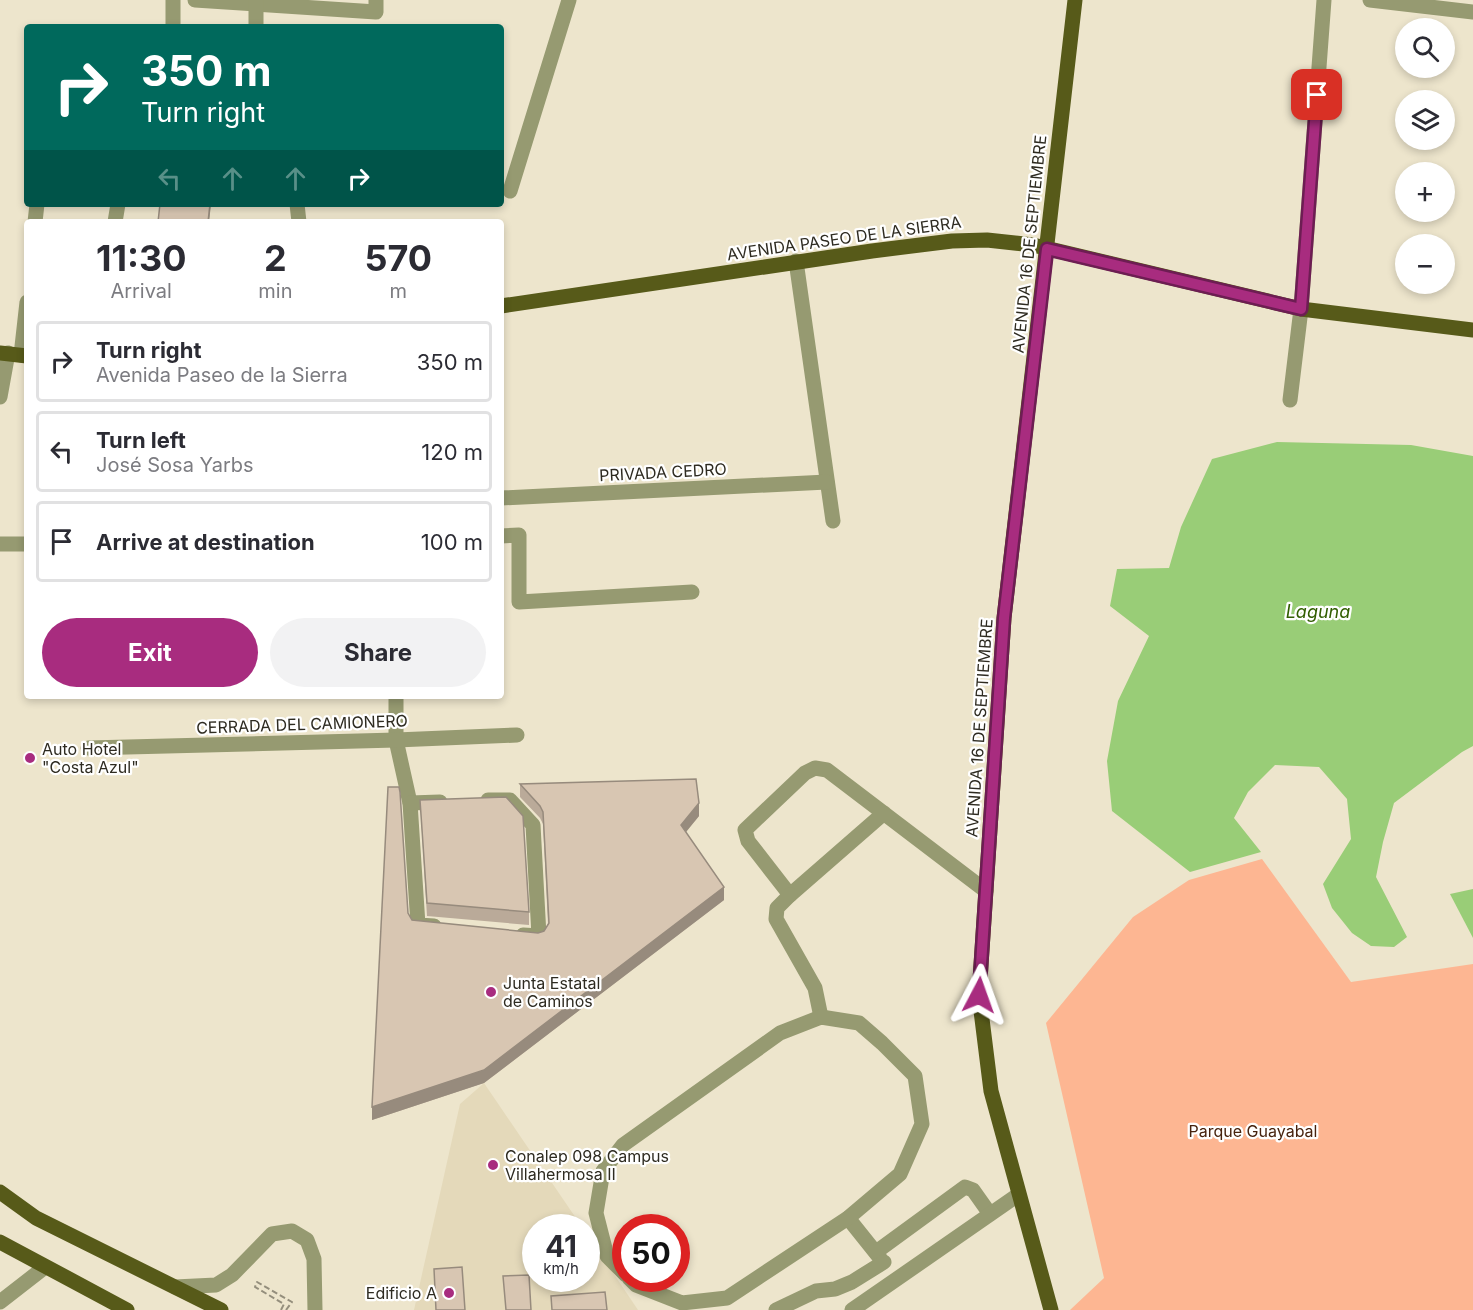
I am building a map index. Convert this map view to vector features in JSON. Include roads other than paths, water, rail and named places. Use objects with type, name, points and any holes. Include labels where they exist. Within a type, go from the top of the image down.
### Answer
[{"type":"main road","name":"AVENIDA 16 DE SEPTIEMBRE","points":[[1051,1310],[991,1091],[979,995],[1004,618],[1075,0]]},
{"type":"main road","name":"AVENIDA PASEO DE LA SIERRA","points":[[504,306],[796,261],[970,240],[1002,241],[1047,249],[1301,309],[1473,330]]},
{"type":"main road","points":[[0,1192],[36,1218],[221,1310]]},
{"type":"main road","points":[[0,1242],[118,1308]]},
{"type":"street","points":[[173,0],[173,24]]},
{"type":"street","points":[[195,0],[376,12],[376,0]]},
{"type":"street","points":[[510,191],[569,0]]},
{"type":"street","points":[[1290,400],[1301,309],[1324,0]]},
{"type":"street","points":[[1380,0],[1473,12]]},
{"type":"street","points":[[256,3],[256,24]]},
{"type":"street","points":[[796,261],[833,521]]},
{"type":"street","points":[[0,397],[24,314]]},
{"type":"street","name":"PRIVADA CEDRO","points":[[504,498],[827,482]]},
{"type":"street","points":[[504,536],[519,535],[519,602],[692,592]]},
{"type":"street","points":[[0,544],[24,544]]},
{"type":"street","points":[[396,699],[396,740],[410,803],[418,925],[451,928]]},
{"type":"street","name":"CERRADA DEL CAMIONERO","points":[[88,748],[517,735]]},
{"type":"street","points":[[790,895],[748,841],[745,830],[805,773],[815,768],[827,770],[986,891]]},
{"type":"street","points":[[477,801],[510,800],[533,825],[539,936],[506,933]]},
{"type":"street","points":[[410,803],[455,802]]},
{"type":"street","points":[[821,1017],[815,988],[776,919],[777,908],[884,813]]},
{"type":"street","points":[[612,1261],[607,1256],[596,1214],[603,1171],[623,1145],[780,1034],[821,1017],[859,1023],[915,1076],[922,1124],[900,1174],[848,1218],[727,1298],[682,1303],[654,1292]]},
{"type":"street","points":[[776,1310],[816,1291],[835,1289],[852,1282],[964,1186],[973,1190],[990,1214]]},
{"type":"street","points":[[852,1310],[1018,1196]]},
{"type":"street","points":[[848,1218],[897,1279]]},
{"type":"street","points":[[175,1287],[216,1285],[232,1275],[272,1234],[292,1231],[307,1240],[314,1259],[315,1310]]},
{"type":"street","points":[[0,1302],[45,1267]]},
{"type":"water","name":"Laguna","points":[[1277,442],[1411,445],[1473,456],[1473,746],[1394,803],[1376,877],[1407,937],[1394,947],[1371,946],[1352,933],[1332,908],[1323,884],[1351,839],[1347,799],[1319,767],[1275,765],[1248,792],[1234,818],[1261,852],[1190,872],[1112,811],[1107,761],[1118,701],[1149,636],[1110,606],[1117,569],[1169,568],[1181,527],[1212,459]]},
{"type":"water","points":[[1473,889],[1473,938],[1450,894]]},
{"type":"place","name":"Auto Hotel \"Costa Azul\"","points":[[30,758]]},
{"type":"place","name":"Junta Estatal de Caminos","points":[[491,992]]},
{"type":"place","name":"Conalep 098 Campus Villahermosa II","points":[[493,1165]]},
{"type":"place","name":"Edificio A","points":[[449,1293]]},
{"type":"park label","name":"Parque Guayabal","points":[[1253,1131]]}]
